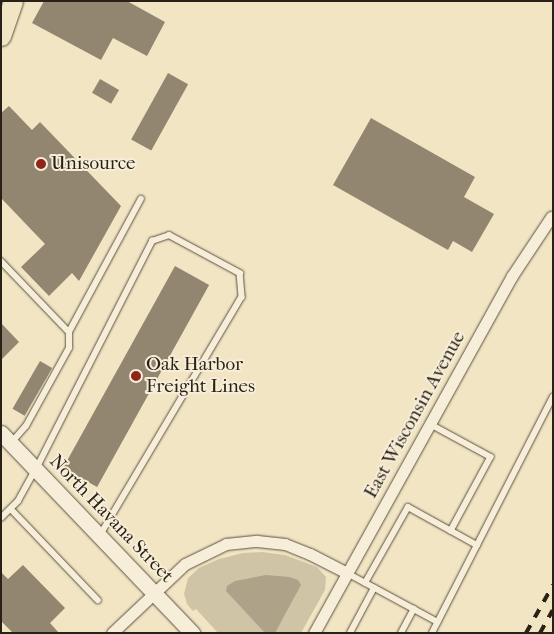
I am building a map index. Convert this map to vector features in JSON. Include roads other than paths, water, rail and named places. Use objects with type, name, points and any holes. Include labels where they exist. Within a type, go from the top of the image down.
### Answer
[{"type":"main road","points":[[1,36],[13,1]]},
{"type":"street","name":"East Wisconsin Avenue","points":[[314,633],[512,276],[552,216]]},
{"type":"street","name":"North Havana Street","points":[[6,438],[192,633]]},
{"type":"street","points":[[112,633],[154,592],[197,556],[226,544],[241,541],[285,544],[310,554],[347,574]]},
{"type":"lane","points":[[6,438],[26,426],[69,348],[69,332],[142,199]]},
{"type":"lane","points":[[1,518],[11,509],[36,469],[152,241],[169,235],[240,274],[242,297],[100,536]]},
{"type":"lane","points":[[1,261],[69,332]]},
{"type":"lane","points":[[432,633],[553,397]]},
{"type":"lane","points":[[430,424],[491,458],[451,531]]},
{"type":"lane","points":[[365,583],[408,507],[477,545]]},
{"type":"lane","points":[[11,509],[98,600]]},
{"type":"lane","points":[[347,574],[438,622]]},
{"type":"lane","points":[[350,633],[374,588]]},
{"type":"lane","points":[[402,633],[414,609]]},
{"type":"railway","points":[[526,633],[553,585]]},
{"type":"railway","points":[[540,633],[553,610]]},
{"type":"place","name":"Unisource","points":[[41,164]]},
{"type":"place","name":"Oak Harbor Freight Lines","points":[[136,376]]}]
